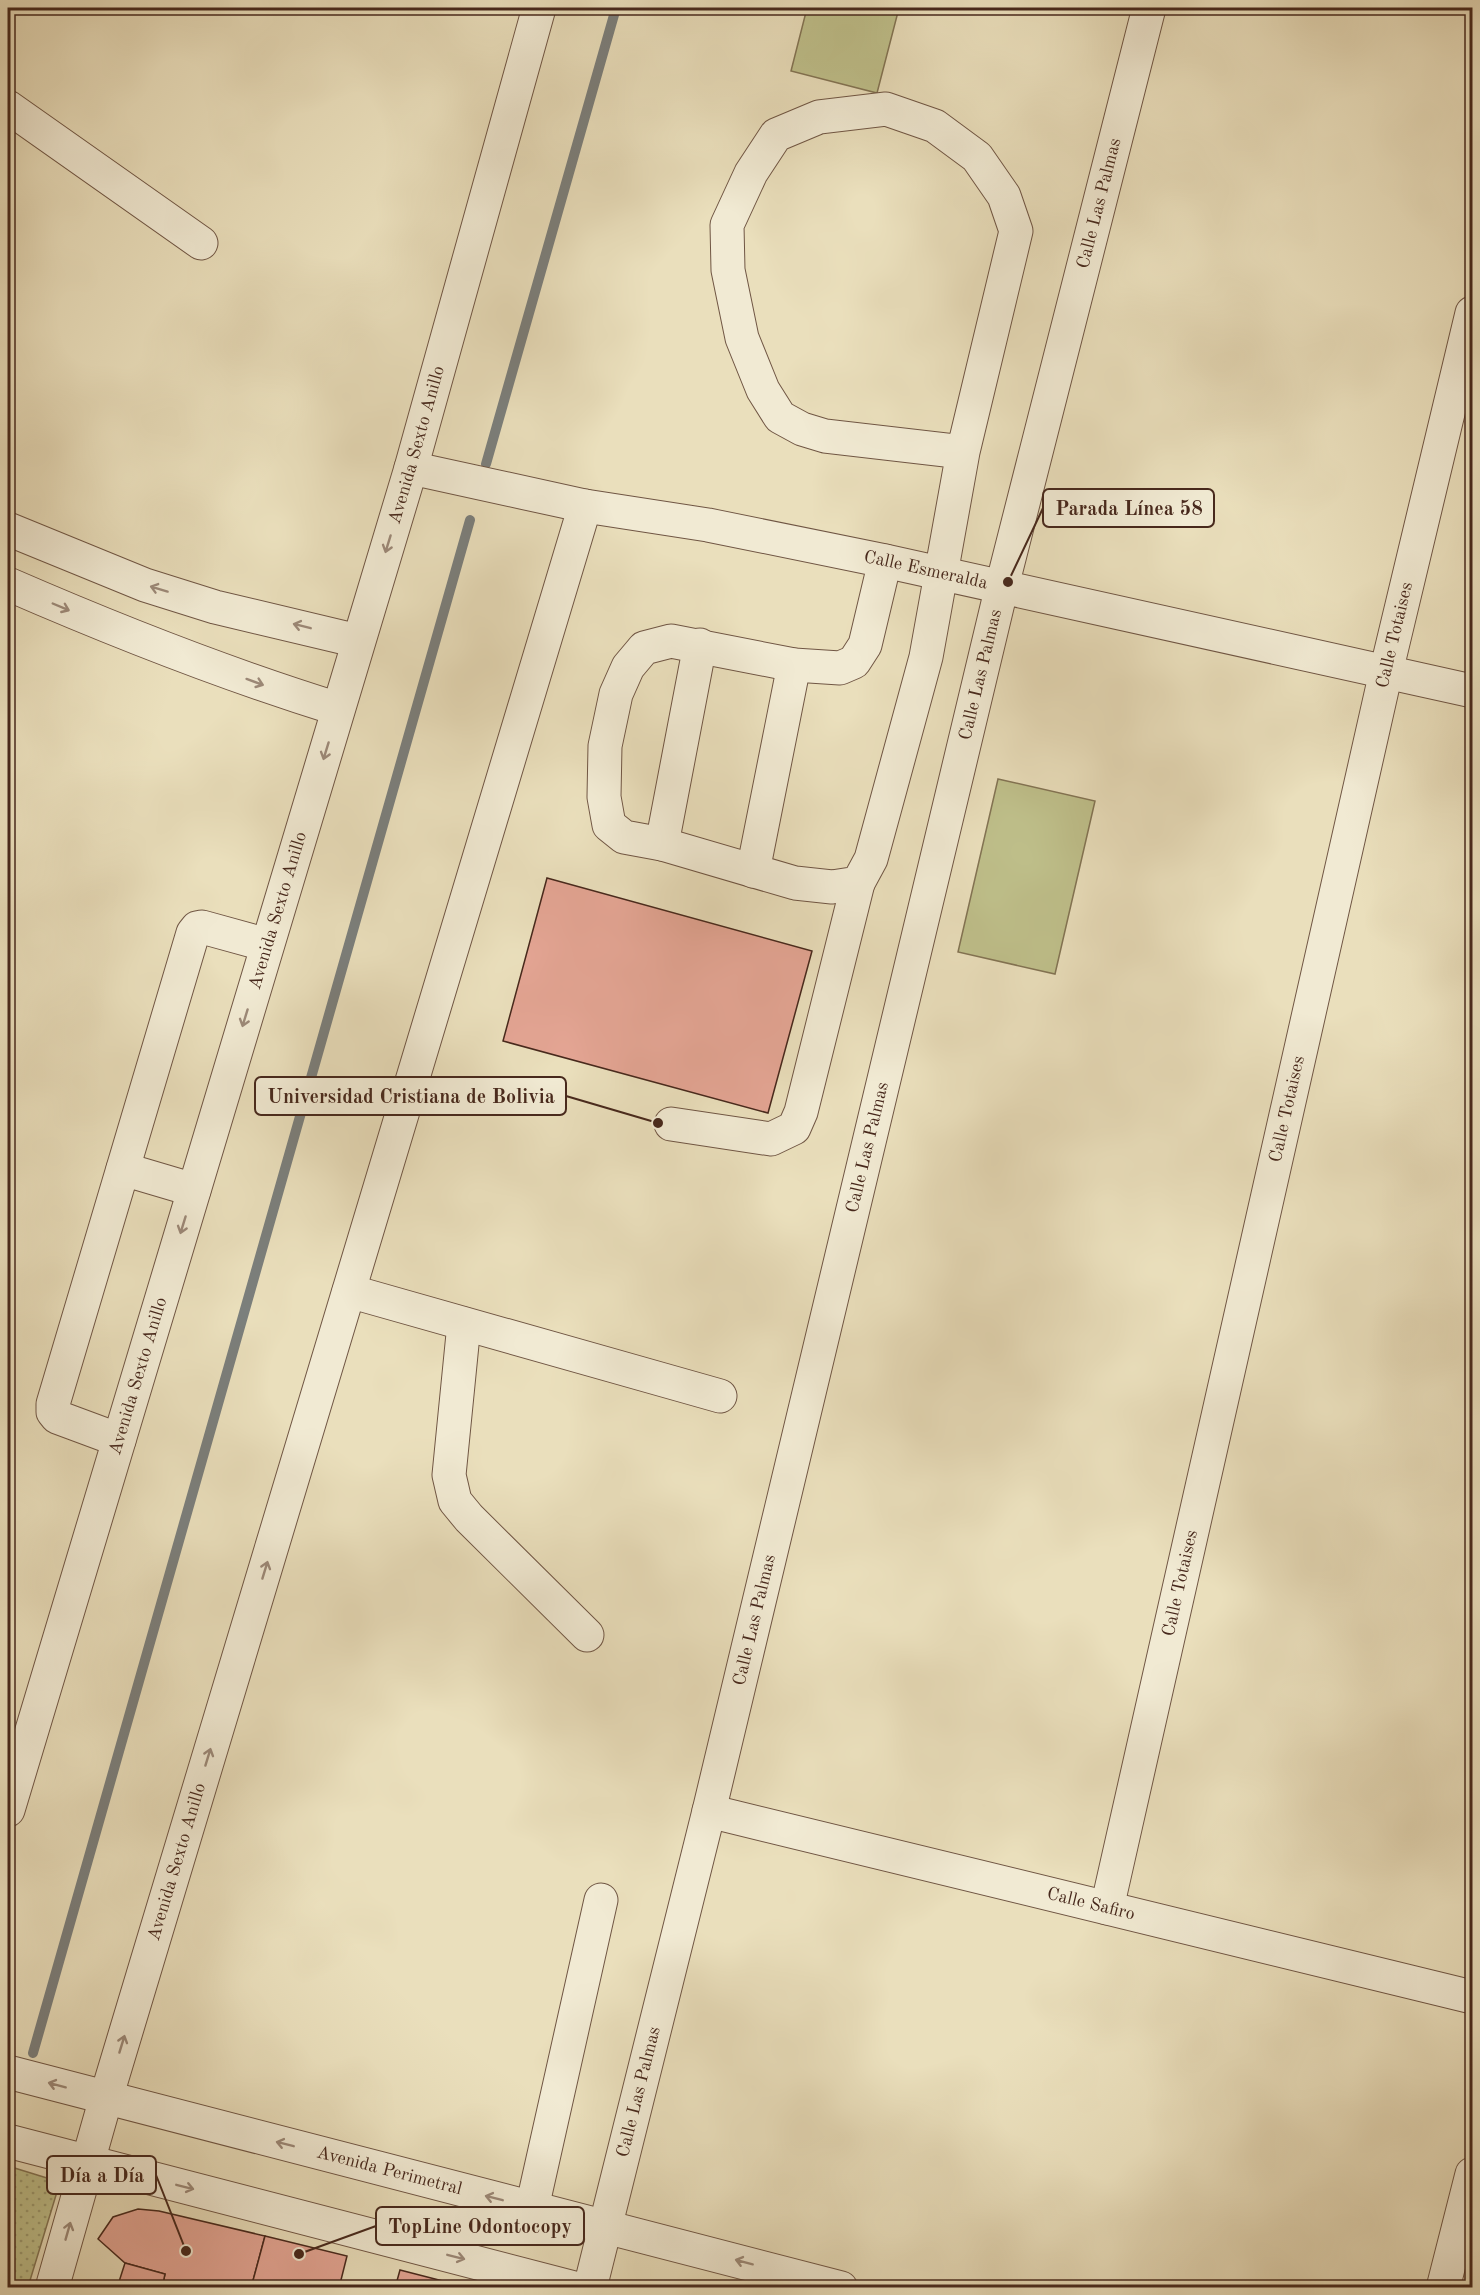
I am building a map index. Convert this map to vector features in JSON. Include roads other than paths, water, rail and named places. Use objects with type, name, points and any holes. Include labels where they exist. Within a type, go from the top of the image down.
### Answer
[{"type":"street","name":"Avenida Sexto Anillo","points":[[8,1810],[411,468],[539,8]]},
{"type":"street","name":"Calle Las Palmas","points":[[590,2288],[709,1811],[1002,586],[1149,8]]},
{"type":"street","points":[[8,107],[201,243]]},
{"type":"street","points":[[670,1124],[771,1139],[794,1128],[801,1112],[858,883],[871,859],[926,657],[963,452],[1016,231],[1004,196],[977,157],[935,126],[886,109],[819,117],[776,135],[751,173],[727,225],[728,270],[740,326],[763,390],[780,417],[802,429],[825,436],[963,452]]},
{"type":"street","name":"Calle Totaises","points":[[1107,1908],[1386,672],[1473,313]]},
{"type":"street","name":"Calle Esmeralda","points":[[411,468],[585,506],[708,525],[885,561],[1473,691]]},
{"type":"street","name":"Avenida Sexto Anillo","points":[[52,2288],[106,2098],[585,506]]},
{"type":"street","points":[[8,529],[145,585],[215,607],[358,640]]},
{"type":"street","points":[[858,883],[832,887],[795,883],[662,844],[624,837],[609,825],[604,797],[605,746],[616,694],[628,667],[644,648],[671,641],[794,665],[840,668],[854,662],[865,645],[885,561]]},
{"type":"street","points":[[8,584],[114,630],[338,710]]},
{"type":"street","points":[[662,844],[700,645]]},
{"type":"street","points":[[753,871],[794,665]]},
{"type":"street","points":[[119,1440],[57,1417],[53,1412],[53,1404],[193,933],[197,928],[209,928],[267,945]]},
{"type":"street","points":[[123,1169],[194,1190]]},
{"type":"street","points":[[349,1291],[720,1396]]},
{"type":"street","points":[[464,1324],[449,1475],[455,1501],[469,1518],[587,1635]]},
{"type":"street","name":"Calle Safiro","points":[[709,1811],[1473,1997]]},
{"type":"street","points":[[532,2208],[602,1900]]},
{"type":"street","name":"Avenida Perimetral","points":[[8,2072],[841,2288]]},
{"type":"street","points":[[8,2141],[574,2288]]},
{"type":"street","points":[[1443,2288],[1473,2174]]},
{"type":"waterway","points":[[486,464],[616,8]]},
{"type":"waterway","points":[[33,2053],[470,520]]},
{"type":"place","name":"Parada Línea 58","points":[[1008,582]]},
{"type":"place","name":"Universidad Cristiana de Bolivia","points":[[658,1123]]},
{"type":"place","name":"Día a Día","points":[[186,2251]]},
{"type":"place","name":"TopLine Odontocopy","points":[[299,2254]]}]
